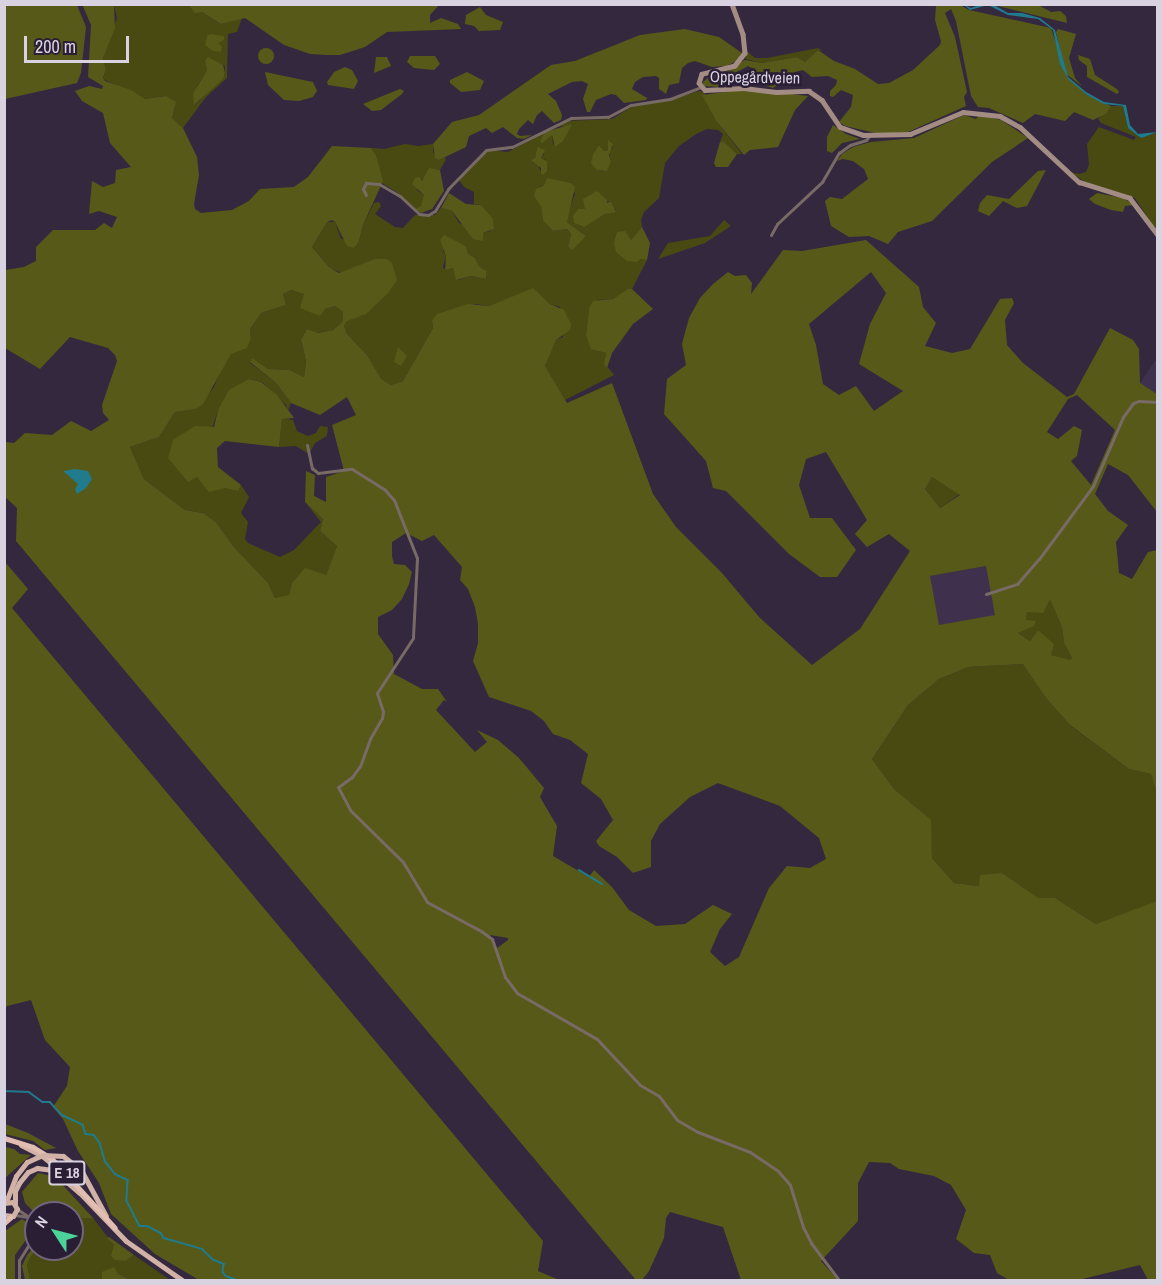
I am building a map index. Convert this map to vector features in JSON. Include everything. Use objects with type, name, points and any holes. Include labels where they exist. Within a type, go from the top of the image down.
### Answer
[{"type":"highway","name":"E 18","points":[[4,1139],[41,1155],[58,1168],[126,1241],[182,1281]]},
{"type":"highway","name":"E 18","points":[[4,1139],[33,1147],[52,1159],[115,1228],[141,1251],[187,1281]]},
{"type":"highway","points":[[13,1212],[5,1203],[16,1176],[27,1162],[43,1155],[63,1156],[81,1170],[99,1205],[115,1228]]},
{"type":"highway","points":[[4,1223],[13,1212],[15,1191],[32,1169],[41,1167],[57,1172],[80,1193]]},
{"type":"main road","name":"Oppegårdveien","points":[[732,4],[745,39],[745,53],[740,61],[731,67],[702,74],[699,81],[701,87],[708,91],[744,88],[776,92],[808,91],[822,100],[842,129],[869,136],[910,134],[963,112],[981,112],[1005,117],[1020,127],[1079,182],[1130,198],[1158,235]]},
{"type":"street","points":[[366,195],[363,189],[366,183],[379,184],[400,196],[419,214],[430,214],[437,209],[448,189],[486,150],[512,147],[571,118],[608,117],[631,105],[670,99],[701,87]]},
{"type":"street","name":"Oppegårdveien","points":[[771,236],[777,224],[822,182],[838,153],[850,145],[866,140],[869,136]]},
{"type":"street","points":[[986,594],[1017,584],[1039,559],[1093,486],[1123,417],[1133,404],[1139,401],[1158,402]]},
{"type":"street","points":[[307,445],[312,468],[318,473],[352,469],[385,490],[394,500],[417,558],[413,638],[377,693],[383,712],[382,718],[360,766],[352,777],[338,787],[351,811],[403,862],[427,902],[492,939],[505,977],[518,993],[597,1039],[640,1085],[659,1096],[677,1120],[698,1132],[750,1152],[778,1171],[790,1185],[803,1227],[819,1256],[839,1281]]},
{"type":"street","points":[[13,1212],[30,1217],[35,1231],[18,1260],[19,1281]]},
{"type":"shaded area","points":[[5,4],[77,5],[86,27],[81,73],[77,83],[5,99]]},
{"type":"shaded area","points":[[82,4],[114,5],[115,28],[103,58],[106,69],[103,78],[105,81],[131,90],[145,99],[166,96],[176,102],[172,118],[183,128],[197,157],[199,175],[194,204],[195,209],[201,213],[232,210],[249,201],[260,189],[294,187],[308,177],[332,146],[371,148],[376,155],[383,181],[363,225],[359,241],[354,248],[347,246],[332,220],[327,222],[312,247],[329,267],[339,273],[375,259],[387,259],[392,263],[397,280],[388,293],[366,314],[347,321],[344,326],[347,334],[367,355],[381,379],[391,385],[403,381],[433,328],[432,320],[437,314],[468,304],[489,306],[533,288],[550,304],[564,310],[571,324],[570,330],[556,340],[545,366],[567,403],[612,383],[653,494],[676,527],[722,573],[759,617],[812,665],[860,629],[910,551],[889,534],[867,547],[855,534],[867,520],[826,452],[806,459],[799,485],[810,518],[832,518],[856,550],[837,577],[820,577],[789,554],[726,491],[713,488],[706,461],[664,414],[667,379],[686,365],[682,344],[689,318],[700,298],[713,284],[728,272],[735,276],[746,275],[752,283],[751,294],[783,250],[802,251],[866,240],[919,287],[923,307],[936,323],[925,346],[952,353],[970,349],[1000,299],[1012,298],[1014,303],[1005,320],[1007,345],[1023,363],[1067,397],[1074,394],[1110,328],[1133,340],[1139,349],[1140,383],[1157,394],[1157,512],[1128,475],[1108,464],[1095,494],[1108,511],[1128,525],[1116,542],[1119,573],[1132,579],[1148,552],[1157,550],[1157,792],[1151,774],[1129,769],[1070,725],[1046,698],[1023,664],[968,667],[939,679],[908,705],[872,759],[894,789],[931,820],[932,858],[954,883],[979,886],[980,875],[1002,873],[1038,898],[1055,898],[1096,924],[1157,901],[1157,1280],[1148,1280],[1140,1265],[1078,1280],[1009,1280],[997,1273],[990,1255],[974,1253],[956,1239],[966,1210],[951,1185],[934,1176],[899,1169],[890,1163],[869,1162],[858,1183],[858,1221],[821,1261],[838,1280],[741,1280],[723,1227],[670,1212],[666,1218],[664,1238],[649,1271],[642,1280],[636,1280],[16,541],[17,508],[5,497],[5,442],[14,443],[25,433],[52,435],[71,421],[91,431],[109,420],[103,413],[102,405],[117,361],[108,348],[70,337],[40,369],[5,348],[5,270],[24,267],[36,261],[36,247],[53,230],[95,230],[104,223],[112,228],[117,217],[99,211],[89,214],[92,181],[103,187],[115,183],[116,170],[131,167],[110,143],[103,113],[82,101],[75,91],[89,86],[102,89],[103,86],[88,77],[91,25]],"holes":[[[871,272],[886,293],[870,324],[859,364],[903,391],[874,411],[856,386],[839,395],[823,384],[816,345],[809,324]],[[291,290],[304,294],[300,308],[320,316],[325,309],[335,306],[343,312],[343,321],[333,330],[318,333],[307,329],[301,340],[306,361],[304,377],[290,370],[268,369],[252,358],[250,362],[277,384],[291,403],[320,415],[347,397],[356,415],[332,425],[344,471],[326,477],[326,502],[314,496],[315,475],[306,471],[305,502],[323,519],[320,531],[337,546],[326,575],[305,568],[292,583],[289,595],[275,598],[268,583],[233,546],[216,522],[203,513],[185,510],[144,479],[130,447],[159,437],[175,412],[196,409],[203,404],[231,354],[247,348],[251,338],[250,329],[261,313],[286,305],[283,294]],[[1077,395],[1115,430],[1091,485],[1071,461],[1077,456],[1082,430],[1074,426],[1058,439],[1047,432],[1068,399]],[[932,477],[960,495],[940,508],[925,489]],[[406,533],[422,541],[434,535],[462,567],[460,580],[468,589],[478,624],[478,643],[473,661],[489,697],[531,711],[544,721],[553,734],[570,740],[588,754],[581,783],[601,799],[613,820],[596,841],[599,846],[617,857],[633,873],[651,867],[651,841],[660,824],[690,797],[718,783],[780,806],[819,838],[826,859],[810,868],[787,866],[769,888],[739,957],[725,966],[710,952],[720,929],[732,914],[713,905],[685,924],[656,926],[629,910],[612,887],[594,870],[589,877],[553,856],[557,826],[540,797],[544,788],[519,758],[498,740],[477,730],[487,742],[475,752],[436,710],[444,700],[447,702],[438,689],[422,689],[394,674],[393,655],[378,634],[378,617],[392,610],[402,599],[412,572],[405,565],[394,564],[392,542]],[[986,566],[995,615],[939,625],[930,576]],[[1050,599],[1062,627],[1064,643],[1072,658],[1070,660],[1051,655],[1054,644],[1038,630],[1030,641],[1018,633],[1034,626],[1036,621],[1026,620],[1027,612],[1043,613]],[[490,935],[508,938],[496,949]]]},
{"type":"shaded area","points":[[114,5],[188,5],[192,10],[202,12],[221,24],[242,18],[237,32],[228,34],[227,78],[206,97],[183,128],[172,118],[175,107],[166,96],[145,99],[103,79],[106,69],[103,58],[117,18]],"holes":[[[207,64],[225,66],[225,74],[195,105],[197,87],[207,70]]]},
{"type":"shaded area","points":[[188,5],[439,5],[430,15],[430,23],[441,18],[458,24],[461,29],[387,32],[365,47],[340,55],[310,54],[284,45],[245,18],[221,24],[202,12],[195,13]]},
{"type":"shaded area","points":[[936,5],[960,5],[969,10],[1051,28],[1067,77],[1087,95],[1111,106],[1106,114],[1093,120],[1074,112],[1065,121],[1035,114],[1023,123],[989,108],[978,107],[971,96],[956,21],[951,9],[945,13],[955,37],[967,92],[964,97],[966,106],[908,132],[880,134],[845,126],[839,122],[851,107],[853,95],[841,90],[833,97],[830,96],[830,91],[836,85],[837,80],[828,76],[812,77],[803,70],[795,72],[773,88],[754,82],[754,69],[748,66],[735,73],[726,85],[703,86],[703,82],[714,73],[728,71],[745,60],[762,63],[797,57],[805,62],[818,50],[878,84],[889,83],[913,70],[940,45],[935,20]]},
{"type":"shaded area","points":[[994,5],[1038,5],[1051,12],[1060,11],[1066,16],[1067,23]]},
{"type":"shaded area","points":[[480,7],[486,15],[503,22],[500,30],[479,31],[474,26],[465,24],[466,15]]},
{"type":"shaded area","points":[[685,29],[719,37],[742,53],[737,61],[726,66],[712,67],[695,61],[688,63],[682,68],[679,83],[669,85],[666,94],[659,89],[659,78],[656,76],[643,77],[635,82],[632,89],[647,98],[646,100],[624,103],[616,95],[611,94],[596,100],[590,112],[587,112],[583,99],[588,84],[582,81],[572,82],[548,94],[556,101],[562,115],[561,120],[554,123],[542,111],[537,115],[533,124],[528,120],[519,129],[517,134],[520,136],[532,135],[524,139],[517,138],[503,127],[492,133],[486,128],[469,136],[466,147],[439,160],[435,158],[433,144],[452,122],[479,115],[551,65],[575,61],[640,35]]},
{"type":"shaded area","points":[[1058,29],[1076,34],[1069,58],[1075,78],[1082,86],[1066,74],[1056,32]]},
{"type":"shaded area","points":[[210,34],[224,36],[224,40],[218,43],[222,47],[221,52],[213,51],[205,45],[207,36]]},
{"type":"shaded area","points":[[266,48],[274,56],[266,64],[258,56]]},
{"type":"shaded area","points":[[818,48],[823,51],[818,50],[805,62],[797,57],[762,63],[745,59],[748,52],[755,58],[767,58]]},
{"type":"shaded area","points":[[1078,55],[1090,59],[1095,75],[1119,92],[1117,94],[1087,77],[1087,66],[1079,60]]},
{"type":"shaded area","points":[[410,56],[435,56],[440,64],[434,70],[414,68],[407,62]]},
{"type":"shaded area","points":[[208,57],[223,65],[225,73],[223,79],[194,105],[193,94],[207,70],[205,61]]},
{"type":"shaded area","points":[[376,57],[387,57],[391,66],[374,73]]},
{"type":"shaded area","points":[[345,67],[352,70],[358,81],[354,89],[328,85],[327,82],[334,72]]},
{"type":"shaded area","points":[[265,72],[313,82],[317,91],[313,97],[299,101],[284,100],[268,85]]},
{"type":"shaded area","points":[[467,72],[484,81],[480,90],[461,92],[450,83],[450,80]]},
{"type":"shaded area","points":[[400,89],[404,91],[402,94],[381,110],[372,111],[363,104]]},
{"type":"shaded area","points":[[748,89],[808,96],[795,110],[778,147],[750,150],[744,155],[717,122],[702,95]]},
{"type":"shaded area","points":[[699,91],[704,92],[717,122],[742,154],[737,154],[723,141],[720,142],[723,134],[718,130],[707,129],[696,134],[679,146],[665,163],[659,198],[644,212],[641,220],[642,227],[631,240],[622,229],[640,259],[647,260],[632,289],[613,299],[598,300],[589,308],[586,335],[599,351],[606,353],[605,364],[614,375],[565,400],[545,366],[556,340],[563,337],[560,307],[550,304],[533,289],[489,306],[475,304],[432,320],[433,328],[403,381],[391,385],[380,379],[367,355],[347,334],[344,326],[347,321],[342,273],[330,268],[312,247],[327,222],[335,222],[341,239],[359,241],[363,225],[374,203],[379,202],[381,206],[375,214],[395,227],[403,228],[415,215],[435,215],[441,208],[452,211],[459,223],[483,233],[491,231],[481,205],[474,204],[474,192],[464,187],[459,180],[488,150],[508,152],[545,132],[546,139],[552,134],[553,145],[564,126],[556,127],[566,121],[612,119],[633,106],[667,101]],"holes":[[[599,145],[604,151],[608,150],[609,145],[613,147],[609,152],[611,161],[604,171],[597,170],[596,152]],[[537,147],[544,154],[541,158],[547,163],[540,171],[539,166],[532,160],[535,159]],[[555,180],[571,183],[575,194],[567,222],[586,236],[568,248],[571,234],[567,229],[553,231],[543,221],[539,187]],[[611,201],[616,211],[605,214],[585,227],[585,206]],[[459,243],[466,246],[468,254],[487,271],[486,279],[471,276],[458,280],[453,268],[445,270],[443,267],[446,256],[443,250]]]},
{"type":"shaded area","points":[[1111,106],[1123,106],[1128,128],[1138,136],[1142,138],[1157,132],[1157,232],[1135,198],[1091,186],[1070,172],[1079,174],[1086,172],[1089,165],[1087,144],[1099,127],[1134,140],[1136,137],[1101,123],[1098,119]]},
{"type":"shaded area","points":[[964,115],[976,119],[979,115],[1001,120],[1028,138],[992,162],[932,221],[898,232],[888,244],[869,236],[849,237],[831,226],[825,201],[830,197],[842,199],[868,179],[864,169],[853,161],[843,159],[837,161],[842,154],[853,147],[871,142],[914,138]]},
{"type":"shaded area","points":[[572,124],[563,141],[555,147],[552,135],[542,143],[540,141],[545,132]]},
{"type":"shaded area","points":[[833,125],[846,134],[860,139],[842,143],[832,153],[827,151],[827,137]]},
{"type":"shaded area","points":[[608,140],[613,144],[609,155],[611,161],[607,171],[597,170],[591,163],[593,155],[599,145],[604,151],[608,150]]},
{"type":"shaded area","points":[[723,141],[737,154],[728,167],[716,167],[714,163],[720,142]]},
{"type":"shaded area","points":[[405,144],[418,146],[433,144],[433,152],[439,160],[444,157],[446,159],[440,170],[433,169],[421,181],[417,190],[424,195],[424,199],[421,207],[415,209],[398,193],[382,183],[376,155],[371,148],[384,149]]},
{"type":"shaded area","points":[[537,147],[545,150],[541,158],[547,161],[547,171],[544,174],[541,174],[541,168],[531,160],[535,158]]},
{"type":"shaded area","points":[[429,168],[440,170],[444,191],[432,209],[421,213],[415,209],[421,206],[424,195],[412,184],[415,178],[419,177],[422,181]]},
{"type":"shaded area","points":[[1046,170],[1027,206],[1017,208],[1003,201],[989,216],[978,211],[980,203],[987,195],[1009,199],[1038,171]]},
{"type":"shaded area","points":[[547,178],[571,183],[575,187],[567,222],[586,236],[572,250],[568,247],[571,234],[567,229],[553,231],[543,221],[541,206],[534,196],[536,189],[544,185]]},
{"type":"shaded area","points":[[597,191],[607,200],[607,203],[611,201],[616,212],[605,214],[585,227],[574,223],[573,216],[578,209],[585,209],[583,199]]},
{"type":"shaded area","points":[[449,193],[466,204],[481,205],[493,219],[494,229],[483,233],[483,241],[473,239],[452,211],[441,208]]},
{"type":"shaded area","points":[[1097,193],[1123,198],[1135,205],[1125,206],[1123,212],[1111,210],[1089,199]]},
{"type":"shaded area","points":[[724,220],[731,226],[705,243],[658,259],[668,243],[710,236]]},
{"type":"shaded area","points":[[642,227],[650,243],[647,260],[627,261],[616,252],[614,243],[617,232],[625,231],[631,240]]},
{"type":"shaded area","points":[[444,235],[466,246],[468,254],[487,271],[486,279],[471,276],[456,280],[453,268],[445,270],[446,256],[440,240]]},
{"type":"shaded area","points":[[628,289],[632,289],[653,309],[633,324],[612,353],[607,368],[604,364],[606,353],[591,349],[586,335],[589,308],[593,301],[613,299]]},
{"type":"shaded area","points":[[291,290],[304,294],[325,309],[335,306],[343,312],[343,321],[333,330],[317,333],[307,329],[301,341],[306,361],[304,377],[290,370],[268,369],[252,359],[250,363],[277,384],[291,403],[288,411],[286,405],[262,382],[249,379],[218,410],[197,477],[238,491],[241,485],[249,497],[241,513],[248,522],[245,539],[248,543],[280,557],[294,550],[321,522],[305,502],[323,519],[320,531],[337,546],[326,575],[292,583],[289,596],[275,598],[268,583],[233,546],[216,522],[203,513],[185,510],[144,479],[130,447],[159,437],[175,412],[196,409],[214,387],[231,353],[251,338],[250,329],[261,313],[286,305],[283,294]]},
{"type":"shaded area","points":[[398,347],[407,356],[401,366],[394,362]]},
{"type":"shaded area","points":[[1155,361],[1157,362],[1157,394],[1140,383]]},
{"type":"shaded area","points":[[249,379],[261,382],[277,395],[294,418],[282,419],[279,447],[225,441],[217,448],[218,467],[241,485],[238,491],[225,488],[209,492],[197,477],[188,482],[168,458],[173,440],[195,426],[214,427],[218,410],[229,390]]},
{"type":"shaded area","points":[[282,418],[293,420],[297,431],[308,436],[316,433],[320,426],[328,427],[327,436],[315,443],[309,454],[296,446],[279,447]]},
{"type":"shaded area","points":[[932,477],[960,494],[940,508],[925,489]]},
{"type":"shaded area","points":[[5,562],[28,589],[12,608],[543,1241],[538,1271],[559,1280],[199,1280],[155,1254],[111,1214],[99,1183],[78,1151],[63,1119],[53,1107],[67,1086],[70,1067],[45,1040],[31,1000],[7,1006],[5,1009]]},
{"type":"shaded area","points":[[987,566],[996,615],[938,625],[929,576]]},
{"type":"shaded area","points":[[1050,598],[1062,627],[1064,643],[1072,658],[1070,661],[1051,655],[1038,630],[1030,641],[1018,633],[1034,625],[1025,620],[1027,612]]},
{"type":"shaded area","points":[[1024,664],[1046,698],[1071,726],[1129,769],[1151,774],[1158,792],[1157,901],[1153,904],[1096,924],[1055,898],[1038,899],[1002,873],[980,886],[954,883],[932,858],[930,820],[894,789],[872,759],[908,705],[939,679],[968,667]]},
{"type":"shaded area","points":[[5,1124],[56,1148],[45,1150],[33,1141],[5,1134]]},
{"type":"shaded area","points":[[5,1147],[14,1149],[20,1154],[31,1155],[5,1178]]},
{"type":"shaded area","points":[[38,1173],[52,1176],[77,1201],[24,1201],[22,1192]]},
{"type":"shaded area","points":[[84,1208],[93,1218],[84,1218]]},
{"type":"shaded area","points":[[84,1218],[93,1218],[126,1261],[134,1255],[170,1280],[131,1280],[118,1274],[102,1272],[102,1280],[30,1280],[27,1265],[29,1261],[84,1261]]},
{"type":"shaded area","points":[[22,1219],[24,1220],[24,1243],[15,1255],[15,1280],[5,1280],[5,1231]]},
{"type":"shaded area","points":[[109,1237],[134,1255],[126,1261],[115,1260],[111,1256],[114,1245],[107,1238]]},
{"type":"shaded area","points":[[24,1261],[29,1261],[27,1265],[30,1280],[25,1280],[22,1266]]},
{"type":"shaded area","points":[[114,1267],[118,1274],[131,1280],[102,1280],[102,1272]]},
{"type":"water","points":[[964,5],[971,8],[988,5],[970,10]]},
{"type":"water","points":[[988,5],[994,5],[1008,13],[1022,13],[1040,18],[1055,30],[1068,77],[1086,92],[1104,102],[1126,105],[1130,125],[1138,134],[1157,132],[1142,138],[1138,136],[1128,128],[1123,106],[1104,104],[1087,95],[1068,79],[1060,64],[1053,30],[1038,19],[1008,15]]},
{"type":"water","points":[[75,469],[88,471],[92,479],[86,488],[77,494],[75,489],[78,484],[63,471]]},
{"type":"waterway","points":[[579,870],[602,884]]},
{"type":"waterway","points":[[4,1091],[29,1092],[43,1102],[50,1102],[62,1115],[83,1125],[86,1134],[94,1135],[100,1143],[105,1161],[115,1174],[128,1180],[127,1201],[140,1226],[147,1226],[161,1233],[164,1238],[202,1249],[214,1260],[224,1264],[223,1272],[226,1276],[237,1280]]}]
